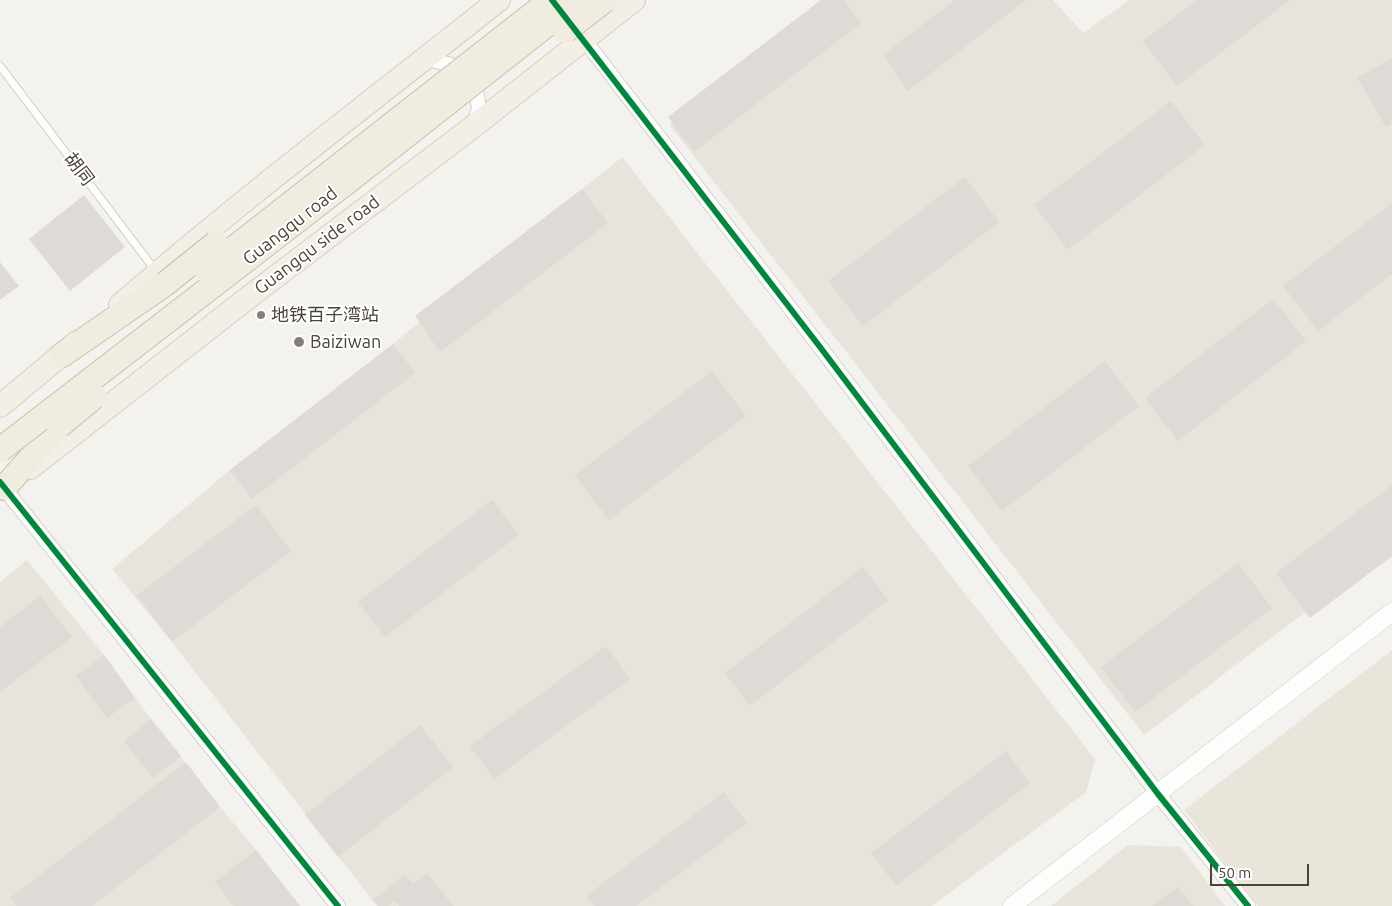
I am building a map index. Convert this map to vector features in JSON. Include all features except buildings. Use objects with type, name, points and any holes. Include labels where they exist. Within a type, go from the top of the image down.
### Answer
[{"type":"highway","points":[[62,355],[524,0]]},
{"type":"highway","name":"Guangqu road","points":[[0,430],[552,0]]},
{"type":"highway","name":"Guangqu road","points":[[0,450],[347,182],[578,0]]},
{"type":"highway","points":[[1,487],[59,426],[165,340],[605,0]]},
{"type":"main road","points":[[161,278],[312,148],[498,0]]},
{"type":"main road","name":"Guangqu side road","points":[[1,487],[474,126],[634,0]]},
{"type":"main road","points":[[0,406],[62,355]]},
{"type":"street","points":[[552,0],[820,347],[1158,794],[1248,906]]},
{"type":"street","points":[[426,58],[454,66],[468,79],[476,90],[479,108],[474,126]]},
{"type":"street","points":[[1,487],[338,906]]},
{"type":"street","points":[[1012,906],[1392,612]]},
{"type":"lane","name":"胡同","points":[[0,66],[161,278]]},
{"type":"shaded area","points":[[828,0],[1053,0],[1083,33],[1129,0],[1392,0],[1392,546],[1144,735],[669,124]]},
{"type":"shaded area","points":[[622,157],[1095,759],[1086,792],[932,906],[377,906],[172,642],[112,569],[230,470],[393,344]]},
{"type":"shaded area","points":[[27,560],[104,655],[151,719],[300,906],[0,906],[0,582]]},
{"type":"shaded area","points":[[1392,650],[1392,906],[1258,906],[1184,810]]},
{"type":"shaded area","points":[[1128,845],[1181,847],[1225,906],[1051,906]]},
{"type":"cycle path","points":[[552,0],[820,347],[1158,794],[1248,906]]},
{"type":"cycle path","points":[[0,482],[338,906]]},
{"type":"place","name":"地铁百子湾站","points":[[261,315]]},
{"type":"place","name":"Baiziwan","points":[[299,342]]}]
